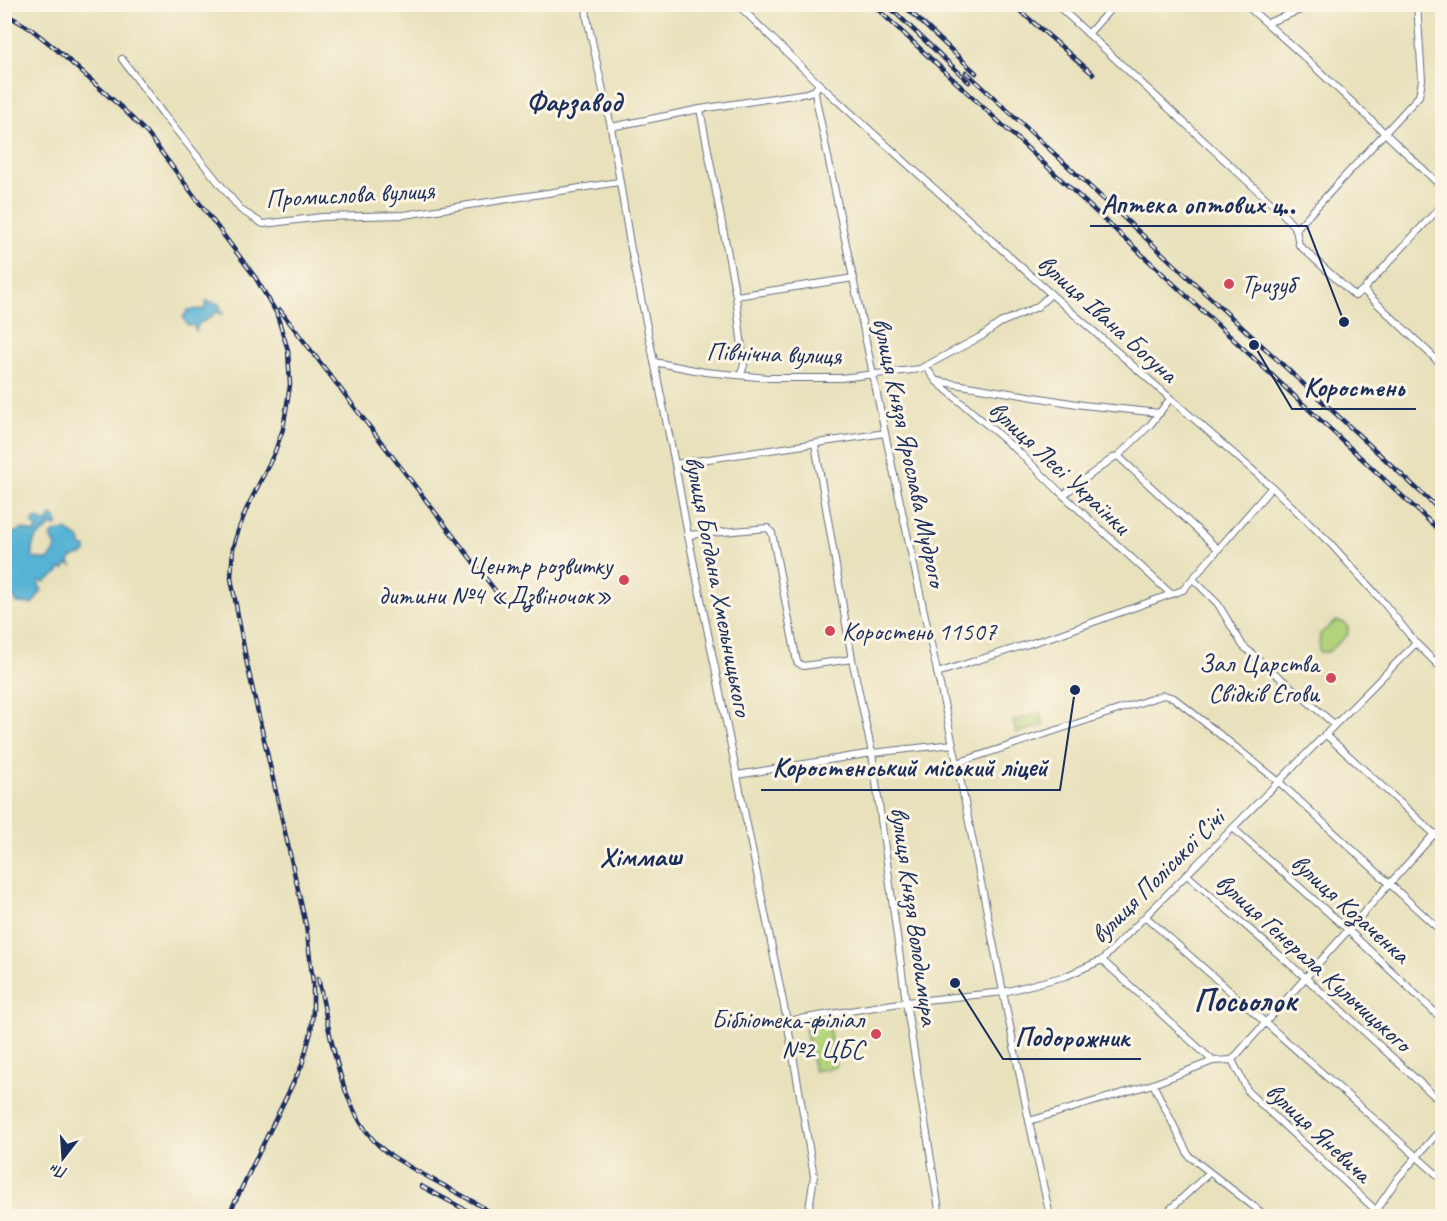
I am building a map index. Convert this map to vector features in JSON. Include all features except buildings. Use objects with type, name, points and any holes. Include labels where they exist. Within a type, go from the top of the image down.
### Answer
[{"type":"street","name":"вулиця Богдана Хмельницького","points":[[586,4],[687,535],[787,1021],[814,1176],[808,1216]]},
{"type":"street","name":"вулиця Івана Богуна","points":[[737,4],[817,87],[1272,487],[1343,557],[1416,643],[1443,669]]},
{"type":"street","points":[[1056,4],[1284,215],[1296,229],[1299,245],[1353,295],[1361,292],[1443,205]]},
{"type":"street","points":[[1088,34],[1115,4]]},
{"type":"street","points":[[1245,4],[1443,187]]},
{"type":"street","points":[[1267,23],[1316,4]]},
{"type":"street","points":[[1296,229],[1419,96],[1422,80],[1417,4]]},
{"type":"street","name":"Промислова вулиця","points":[[122,59],[163,114],[241,210],[263,224],[322,217],[404,215],[619,183]]},
{"type":"street","points":[[611,127],[700,109],[807,93],[817,87]]},
{"type":"street","name":"вулиця Князя Ярослава Мудрого","points":[[817,87],[885,433],[953,744],[1050,1216]]},
{"type":"street","points":[[700,109],[736,296],[744,365],[741,374]]},
{"type":"street","points":[[736,296],[854,278]]},
{"type":"street","points":[[1361,292],[1443,365]]},
{"type":"street","name":"Північна вулиця","points":[[654,362],[705,372],[768,378],[840,378],[915,370],[982,336],[1000,323],[1037,307],[1051,294]]},
{"type":"street","name":"вулиця Лесі Українки","points":[[925,366],[936,381],[1020,453],[1171,594]]},
{"type":"street","points":[[936,381],[1083,405],[1160,413]]},
{"type":"street","points":[[1063,495],[1118,456],[1150,425],[1170,399]]},
{"type":"street","points":[[675,464],[885,433]]},
{"type":"street","name":"вулиця Князя Володимира","points":[[815,444],[852,659],[872,753],[906,1002],[940,1216]]},
{"type":"street","points":[[1118,456],[1218,549]]},
{"type":"street","points":[[937,673],[1060,634],[1184,590],[1272,487]]},
{"type":"street","points":[[687,535],[768,528],[772,533],[797,662],[803,666],[852,659]]},
{"type":"street","points":[[1193,579],[1218,604],[1243,646],[1334,724]]},
{"type":"street","name":"вулиця Поліської Січі","points":[[787,1021],[906,1002],[1004,992],[1066,976],[1102,960],[1416,643]]},
{"type":"street","points":[[957,763],[1164,695],[1174,698],[1278,781],[1443,932]]},
{"type":"street","points":[[1325,734],[1443,841]]},
{"type":"street","points":[[737,775],[872,753],[953,744]]},
{"type":"street","name":"вулиця Козаченка","points":[[1233,828],[1348,930],[1443,1019]]},
{"type":"street","points":[[1029,1121],[1153,1084],[1213,1061],[1232,1060],[1435,833]]},
{"type":"street","name":"вулиця Генерала Кульчицького","points":[[1186,875],[1306,978],[1443,1103]]},
{"type":"street","points":[[1146,917],[1443,1179]]},
{"type":"street","points":[[1102,960],[1213,1061]]},
{"type":"street","name":"вулиця Яневича","points":[[1232,1060],[1249,1093],[1374,1214],[1382,1216]]},
{"type":"street","points":[[1153,1084],[1189,1156],[1266,1216]]},
{"type":"street","points":[[1374,1214],[1398,1178],[1443,1128]]},
{"type":"street","points":[[1163,1216],[1209,1173]]},
{"type":"green space","points":[[1336,621],[1345,623],[1348,634],[1328,652],[1319,652],[1320,634]]},
{"type":"green space","points":[[1040,713],[1044,725],[1016,733],[1013,721]]},
{"type":"green space","points":[[828,1024],[836,1067],[814,1071],[805,1028]]},
{"type":"water","points":[[206,301],[219,304],[223,314],[216,312],[198,324],[196,331],[194,326],[188,325],[183,318],[188,310],[205,309]]},
{"type":"water","points":[[52,515],[57,520],[57,525],[55,527],[52,524],[34,541],[33,558],[48,560],[56,546],[50,536],[66,530],[79,538],[82,547],[86,547],[86,553],[71,558],[69,561],[72,566],[67,564],[65,569],[60,569],[45,582],[40,581],[39,586],[42,590],[32,604],[17,603],[5,584],[5,544],[10,534],[23,529],[35,533],[37,528],[32,523],[36,518],[47,523]]},
{"type":"railway","points":[[872,4],[1442,533]]},
{"type":"railway","points":[[886,4],[969,82]]},
{"type":"railway","points":[[902,4],[976,73]]},
{"type":"railway","points":[[1012,4],[1093,74]]},
{"type":"railway","points":[[4,13],[31,29],[56,49],[147,133],[255,277],[276,312],[288,350],[290,385],[283,429],[274,454],[238,531],[233,547],[231,578],[247,664],[306,925],[313,983],[313,1010],[311,1032],[302,1065],[228,1216]]},
{"type":"railway","points":[[966,72],[1442,512]]},
{"type":"railway","points":[[280,310],[504,602]]},
{"type":"railway","points":[[318,978],[340,1075],[360,1122],[374,1141],[405,1164],[496,1216]]},
{"type":"railway","points":[[421,1186],[477,1216]]},
{"type":"place","name":"Тризуб","points":[[1229,284]]},
{"type":"place","name":"Аптека оптових ц‥","points":[[1344,322]]},
{"type":"place","name":"Коростень","points":[[1254,345]]},
{"type":"place","name":"Центр розвитку дитини №4 «Дзвіночок»","points":[[624,580]]},
{"type":"place","name":"Коростень 11507","points":[[830,631]]},
{"type":"place","name":"Зал Царства Свідків Єгови","points":[[1331,678]]},
{"type":"place","name":"Коростенський міський ліцей","points":[[1075,690]]},
{"type":"place","name":"Подорожник","points":[[955,983]]},
{"type":"place","name":"Бібліотека-філіал №2 ЦБС","points":[[876,1034]]},
{"type":"district","name":"Фарзавод","points":[[574,101]]},
{"type":"district","name":"Хіммаш","points":[[641,856]]},
{"type":"district","name":"Посьолок","points":[[1245,1000]]}]
